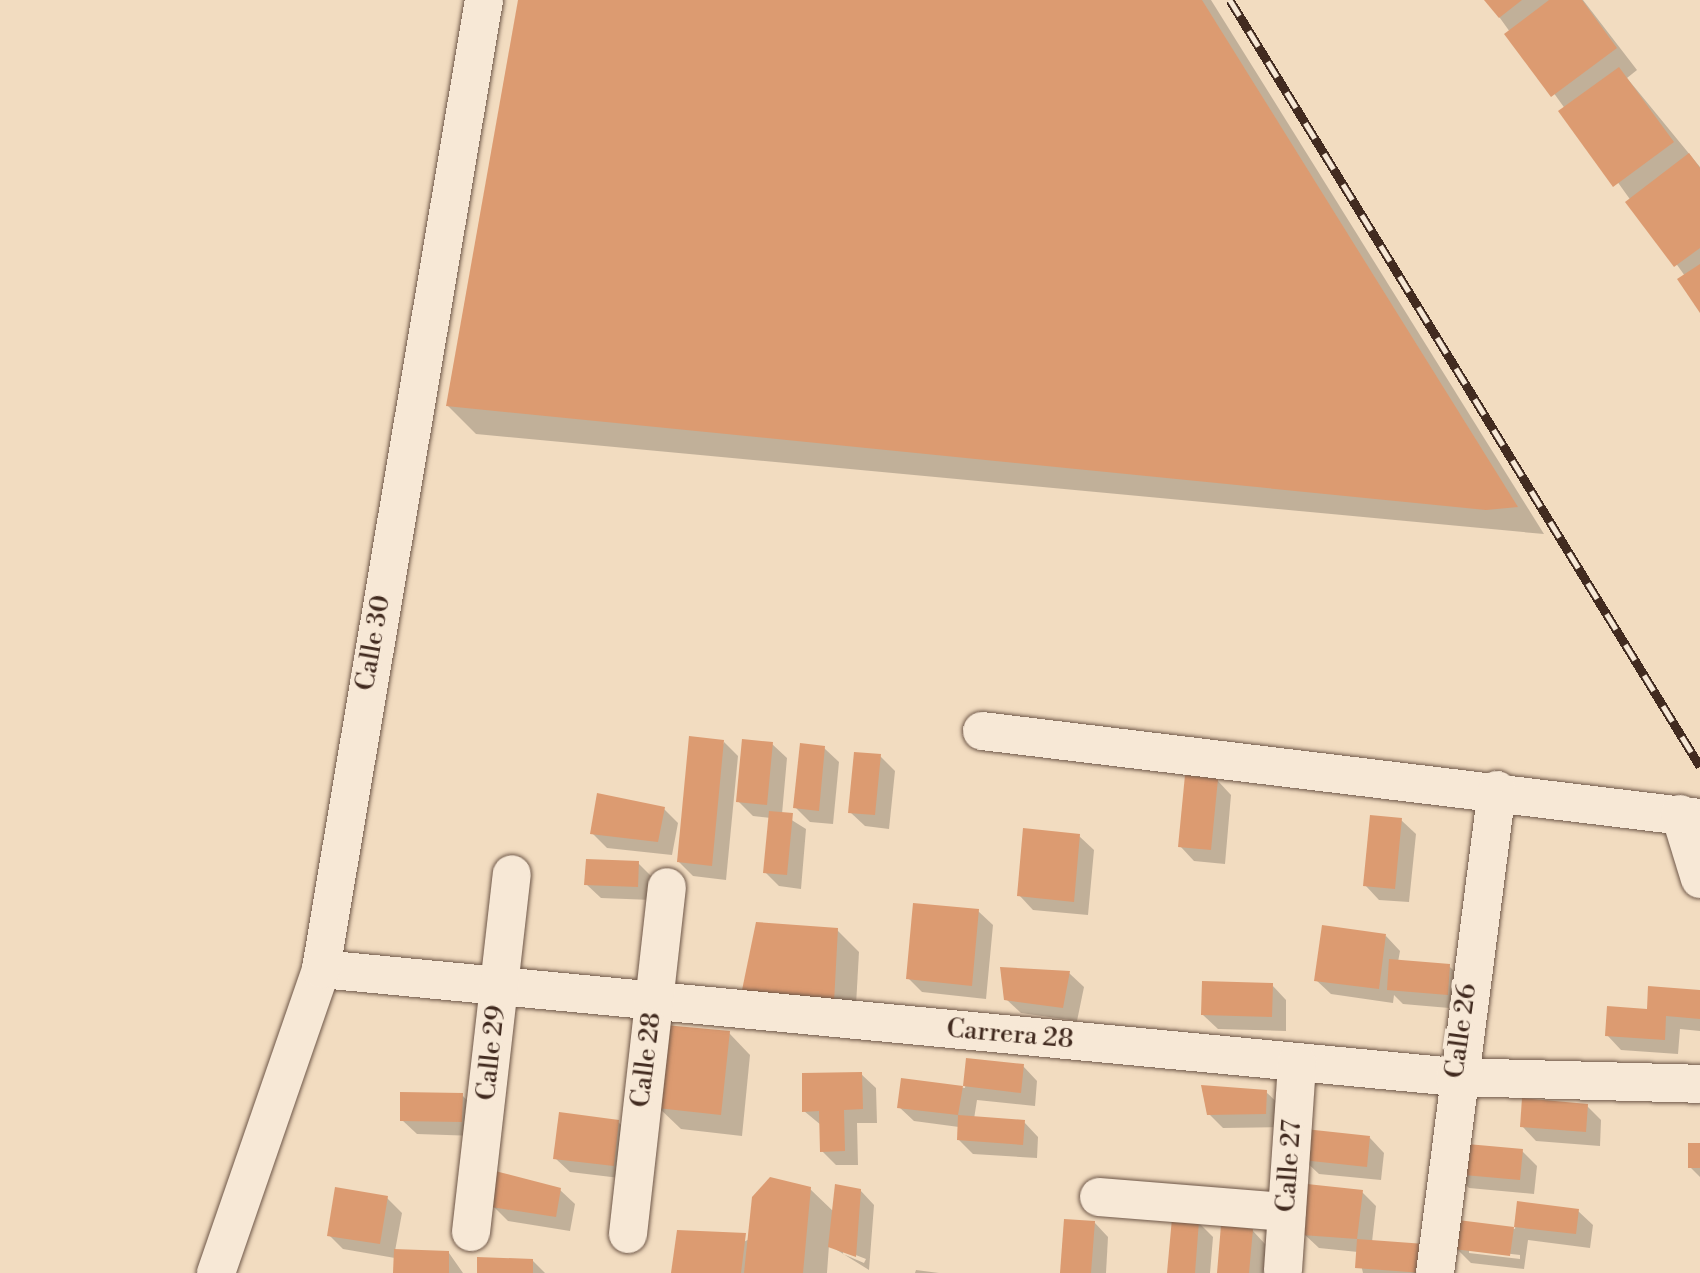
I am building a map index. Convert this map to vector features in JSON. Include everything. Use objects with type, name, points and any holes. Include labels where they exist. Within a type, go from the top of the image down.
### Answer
[{"type":"street","name":"Calle 30","points":[[216,1273],[321,969],[484,0]]},
{"type":"street","points":[[982,731],[1497,790],[1690,816],[1700,879]]},
{"type":"street","name":"Calle 26","points":[[1435,1273],[1455,1077],[1497,790]]},
{"type":"street","name":"Calle 29","points":[[471,1232],[512,874]]},
{"type":"street","name":"Calle 28","points":[[628,1234],[667,887]]},
{"type":"street","name":"Carrera 28","points":[[321,969],[1455,1077],[1700,1084]]},
{"type":"street","name":"Calle 27","points":[[1283,1270],[1297,1062]]},
{"type":"street","points":[[1099,1197],[1286,1212]]},
{"type":"building","points":[[518,0],[1202,0],[1518,507],[1486,510],[446,406]]},
{"type":"building","points":[[1484,0],[1522,0],[1499,18]]},
{"type":"building","points":[[1549,0],[1582,0],[1617,48],[1551,97],[1504,34]]},
{"type":"building","points":[[1619,67],[1674,142],[1613,187],[1558,111]]},
{"type":"building","points":[[1689,153],[1700,168],[1700,248],[1674,267],[1625,202]]},
{"type":"building","points":[[1700,264],[1700,313],[1677,279]]},
{"type":"building","points":[[689,736],[724,740],[712,866],[677,862]]},
{"type":"building","points":[[742,739],[773,742],[767,805],[736,802]]},
{"type":"building","points":[[800,743],[825,746],[819,811],[793,808]]},
{"type":"building","points":[[854,752],[881,754],[875,815],[848,813]]},
{"type":"building","points":[[1185,775],[1218,779],[1211,850],[1178,847]]},
{"type":"building","points":[[597,793],[665,807],[658,842],[590,834]]},
{"type":"building","points":[[769,811],[793,813],[787,875],[763,873]]},
{"type":"building","points":[[1370,815],[1402,818],[1395,889],[1363,886]]},
{"type":"building","points":[[1023,828],[1080,834],[1074,902],[1017,896]]},
{"type":"building","points":[[586,859],[639,861],[638,887],[584,885]]},
{"type":"building","points":[[913,903],[979,909],[972,986],[906,979]]},
{"type":"building","points":[[756,922],[838,928],[834,1002],[741,995]]},
{"type":"building","points":[[1322,925],[1386,934],[1379,989],[1314,981]]},
{"type":"building","points":[[1389,959],[1450,964],[1448,995],[1387,990]]},
{"type":"building","points":[[1000,967],[1070,971],[1063,1008],[1004,1000]]},
{"type":"building","points":[[1202,981],[1273,983],[1272,1017],[1201,1015]]},
{"type":"building","points":[[1648,986],[1700,990],[1700,1019],[1666,1016],[1665,1040],[1605,1036],[1607,1006],[1647,1009]]},
{"type":"building","points":[[665,1025],[730,1031],[721,1115],[657,1108]]},
{"type":"building","points":[[966,1058],[1024,1064],[1021,1093],[963,1086]]},
{"type":"building","points":[[862,1072],[863,1109],[844,1110],[845,1151],[820,1152],[819,1111],[802,1112],[802,1073]]},
{"type":"building","points":[[901,1078],[963,1086],[958,1115],[897,1108]]},
{"type":"building","points":[[1201,1085],[1267,1090],[1266,1114],[1207,1115]]},
{"type":"building","points":[[400,1092],[463,1093],[462,1122],[400,1121]]},
{"type":"building","points":[[1522,1098],[1588,1104],[1586,1132],[1520,1127]]},
{"type":"building","points":[[559,1112],[619,1120],[614,1166],[553,1159]]},
{"type":"building","points":[[958,1115],[1025,1120],[1023,1145],[957,1140]]},
{"type":"building","points":[[1305,1129],[1370,1136],[1367,1167],[1302,1160]]},
{"type":"building","points":[[1456,1143],[1523,1149],[1520,1180],[1453,1174]]},
{"type":"building","points":[[1688,1143],[1700,1143],[1700,1168],[1688,1168]]},
{"type":"building","points":[[495,1171],[561,1188],[556,1217],[491,1207]]},
{"type":"building","points":[[770,1177],[811,1187],[803,1273],[744,1273],[752,1197]]},
{"type":"building","points":[[835,1184],[861,1189],[856,1257],[828,1247]]},
{"type":"building","points":[[1307,1184],[1363,1190],[1357,1239],[1302,1235]]},
{"type":"building","points":[[335,1187],[388,1196],[380,1244],[327,1236]]},
{"type":"building","points":[[1517,1201],[1579,1209],[1576,1234],[1514,1227]]},
{"type":"building","points":[[1172,1218],[1199,1221],[1195,1273],[1167,1273]]},
{"type":"building","points":[[1064,1219],[1095,1221],[1091,1273],[1060,1273]]},
{"type":"building","points":[[1458,1220],[1514,1227],[1510,1256],[1454,1249]]},
{"type":"building","points":[[1221,1225],[1253,1229],[1249,1273],[1217,1273]]},
{"type":"building","points":[[677,1230],[746,1233],[741,1273],[671,1273]]},
{"type":"building","points":[[1357,1239],[1425,1244],[1423,1273],[1355,1268]]},
{"type":"building","points":[[394,1249],[449,1251],[449,1273],[393,1273]]},
{"type":"building","points":[[477,1257],[533,1259],[533,1273],[477,1273]]},
{"type":"railway","points":[[1230,0],[1700,766]]}]
